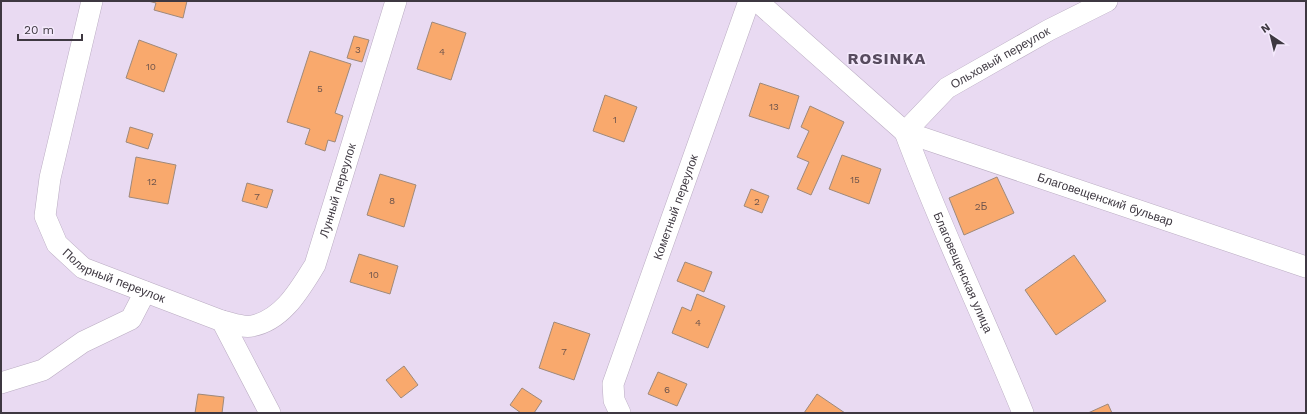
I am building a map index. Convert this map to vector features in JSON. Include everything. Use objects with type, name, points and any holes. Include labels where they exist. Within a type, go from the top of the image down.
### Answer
[{"type":"street","name":"Полярный переулок","points":[[92,1],[50,178],[45,216],[57,244],[83,268],[222,321]]},
{"type":"street","name":"Лунный переулок","points":[[222,321],[252,326],[276,316],[296,295],[315,265],[396,1]]},
{"type":"street","name":"Кометный переулок","points":[[620,413],[614,400],[613,384],[749,1]]},
{"type":"street","points":[[757,1],[905,132]]},
{"type":"street","name":"Ольховый переулок","points":[[905,132],[947,88],[1049,30],[1107,1]]},
{"type":"street","name":"Благовещенский бульвар","points":[[905,132],[1306,267]]},
{"type":"street","name":"Благовещенская улица","points":[[905,132],[922,180],[992,336],[1023,413]]},
{"type":"street","points":[[1,383],[42,370],[84,342],[131,319],[145,292]]},
{"type":"street","points":[[222,321],[270,413]]},
{"type":"building","points":[[148,1],[187,1],[183,18],[154,10],[156,3]]},
{"type":"building","points":[[432,22],[466,33],[451,80],[417,69]]},
{"type":"building","points":[[354,36],[369,40],[362,62],[347,58]]},
{"type":"building","points":[[139,40],[177,54],[164,92],[126,78]]},
{"type":"building","points":[[310,51],[351,64],[335,113],[343,116],[335,142],[328,140],[325,151],[305,144],[310,129],[287,122]]},
{"type":"building","points":[[760,83],[799,96],[789,129],[749,116]]},
{"type":"building","points":[[605,95],[637,107],[624,142],[593,131]]},
{"type":"building","points":[[810,106],[844,122],[811,195],[797,189],[809,162],[797,157],[809,131],[801,127]]},
{"type":"building","points":[[130,127],[153,134],[148,149],[126,142]]},
{"type":"building","points":[[842,155],[881,169],[869,204],[829,189]]},
{"type":"building","points":[[136,157],[176,165],[168,204],[129,197]]},
{"type":"building","points":[[380,174],[416,185],[404,227],[367,215]]},
{"type":"building","points":[[997,177],[1014,213],[964,235],[949,198]]},
{"type":"building","points":[[247,183],[273,190],[267,208],[242,201]]},
{"type":"building","points":[[751,189],[769,196],[762,213],[744,206]]},
{"type":"building","points":[[359,254],[398,266],[390,294],[350,282]]},
{"type":"building","points":[[1074,255],[1106,301],[1056,335],[1025,290]]},
{"type":"building","points":[[685,262],[712,272],[704,292],[677,281]]},
{"type":"building","points":[[697,294],[725,306],[708,348],[672,333],[682,307],[691,311]]},
{"type":"building","points":[[554,322],[590,334],[574,380],[539,368]]},
{"type":"building","points":[[404,366],[418,385],[401,398],[386,380]]},
{"type":"building","points":[[658,372],[687,384],[677,406],[648,394]]},
{"type":"building","points":[[522,388],[542,401],[534,413],[521,413],[510,405]]},
{"type":"building","points":[[198,394],[224,397],[222,413],[195,413]]},
{"type":"building","points":[[817,394],[845,413],[804,413]]},
{"type":"building","points":[[1108,404],[1112,413],[1088,413]]},
{"type":"district","name":"ROSINKA","points":[[887,58]]}]
